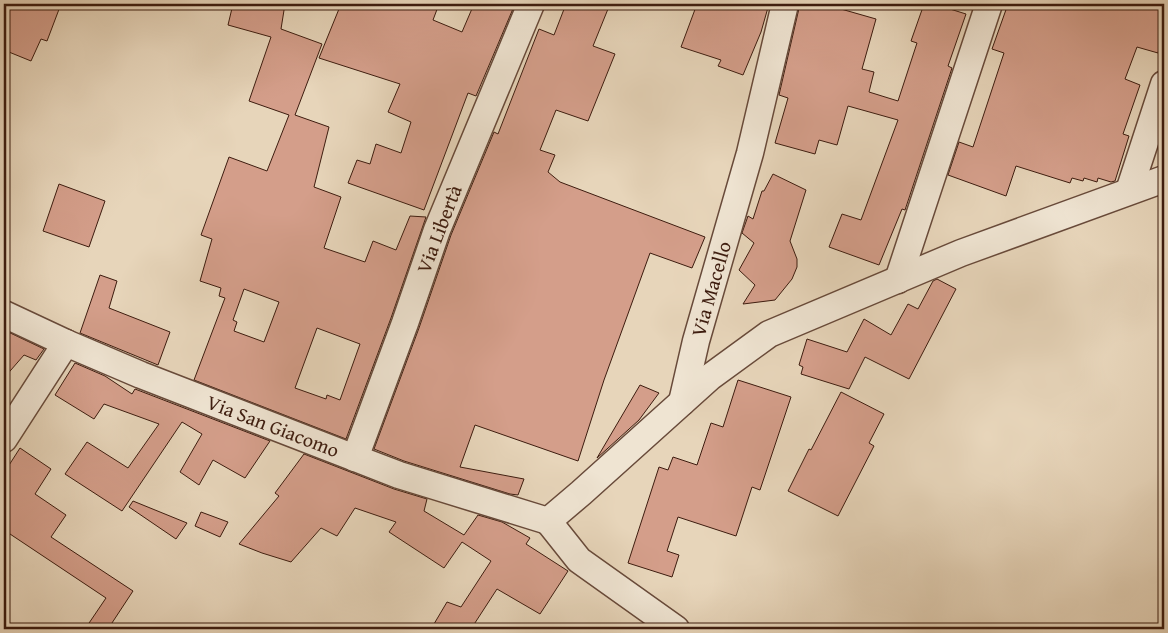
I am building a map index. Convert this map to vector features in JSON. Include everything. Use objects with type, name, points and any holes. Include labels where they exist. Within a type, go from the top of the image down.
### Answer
[{"type":"street","name":"Via Libertà","points":[[355,458],[437,230],[531,4]]},
{"type":"street","name":"Via Macello","points":[[682,402],[696,341],[750,153],[785,4]]},
{"type":"street","points":[[898,280],[989,4]]},
{"type":"street","points":[[1130,191],[1164,84]]},
{"type":"street","points":[[676,629],[579,560],[548,521],[582,493],[710,378],[769,334],[961,253],[1164,179]]},
{"type":"street","name":"Via San Giacomo","points":[[4,314],[142,375],[355,458],[399,474],[548,521]]},
{"type":"street","points":[[4,439],[66,343]]},
{"type":"building","points":[[4,4],[61,4],[47,41],[41,39],[31,61],[4,50]]},
{"type":"building","points":[[233,4],[285,4],[281,29],[322,44],[295,115],[329,127],[314,187],[341,197],[324,248],[365,262],[373,241],[396,250],[410,216],[426,217],[346,439],[194,380],[225,298],[219,296],[221,288],[200,281],[212,239],[201,235],[229,157],[267,171],[289,115],[249,101],[271,37],[228,25]],"holes":[[[244,289],[279,302],[264,342],[234,331],[237,322],[233,320]],[[317,328],[360,344],[340,400],[327,395],[326,399],[295,388]]]},
{"type":"building","points":[[341,4],[439,4],[433,20],[462,32],[474,4],[515,4],[476,96],[468,93],[424,210],[348,183],[357,160],[370,164],[376,144],[401,153],[411,122],[388,112],[400,84],[319,58]]},
{"type":"building","points":[[566,4],[610,4],[593,46],[615,54],[588,121],[556,110],[540,150],[555,155],[548,172],[560,182],[705,237],[692,268],[650,253],[604,380],[578,461],[475,425],[460,467],[524,479],[518,495],[404,461],[374,449],[451,235],[494,132],[498,134],[539,29],[554,35]]},
{"type":"building","points":[[697,4],[769,4],[761,32],[743,75],[718,66],[721,60],[681,47]]},
{"type":"building","points":[[800,4],[834,4],[834,7],[876,19],[862,69],[874,72],[869,92],[898,101],[917,43],[911,41],[924,4],[934,4],[966,14],[948,66],[952,68],[905,210],[902,209],[879,265],[829,247],[842,214],[861,220],[898,120],[848,106],[837,145],[819,140],[815,154],[775,143],[788,98],[779,95]]},
{"type":"building","points":[[1008,4],[1164,4],[1164,28],[1158,53],[1137,47],[1125,79],[1140,85],[1123,134],[1129,136],[1115,181],[1111,182],[1098,178],[1097,182],[1084,178],[1083,181],[1072,178],[1070,183],[1016,166],[1006,196],[948,175],[959,142],[973,147],[1004,53],[992,49]]},
{"type":"building","points":[[773,174],[806,190],[790,241],[797,259],[797,267],[792,279],[775,300],[743,304],[755,285],[739,270],[754,243],[742,233],[748,216],[753,219],[762,191],[764,191]]},
{"type":"building","points":[[59,184],[105,201],[89,247],[43,231]]},
{"type":"building","points":[[100,275],[117,281],[109,308],[170,332],[158,365],[80,333]]},
{"type":"building","points":[[937,279],[956,289],[909,379],[865,357],[849,389],[801,374],[803,367],[799,365],[807,339],[847,352],[864,319],[891,335],[908,304],[918,309],[933,281]]},
{"type":"building","points":[[4,330],[44,349],[36,360],[24,355],[4,378]]},
{"type":"building","points":[[75,363],[105,376],[132,394],[135,389],[270,441],[245,478],[213,460],[199,485],[180,472],[202,434],[182,422],[122,511],[65,474],[87,442],[128,468],[159,424],[104,404],[94,419],[55,395]]},
{"type":"building","points":[[738,380],[791,397],[760,490],[752,487],[736,536],[678,517],[667,551],[679,555],[672,577],[628,563],[659,467],[668,470],[673,457],[697,465],[711,423],[723,427]]},
{"type":"building","points":[[640,385],[659,393],[639,420],[597,458]]},
{"type":"building","points":[[841,392],[884,414],[869,443],[874,446],[838,516],[788,491]]},
{"type":"building","points":[[20,448],[51,469],[35,494],[66,515],[51,537],[133,591],[108,629],[85,629],[106,598],[4,530],[4,473]]},
{"type":"building","points":[[304,454],[394,489],[427,499],[424,511],[464,535],[478,515],[502,522],[530,538],[526,544],[568,571],[540,614],[497,589],[471,629],[431,629],[447,602],[461,607],[491,561],[462,542],[444,568],[389,532],[396,522],[355,508],[337,536],[321,528],[291,562],[239,544],[279,496],[275,493]]},
{"type":"building","points":[[133,501],[187,523],[176,539],[129,507]]},
{"type":"building","points":[[201,512],[228,522],[220,537],[195,526]]}]
